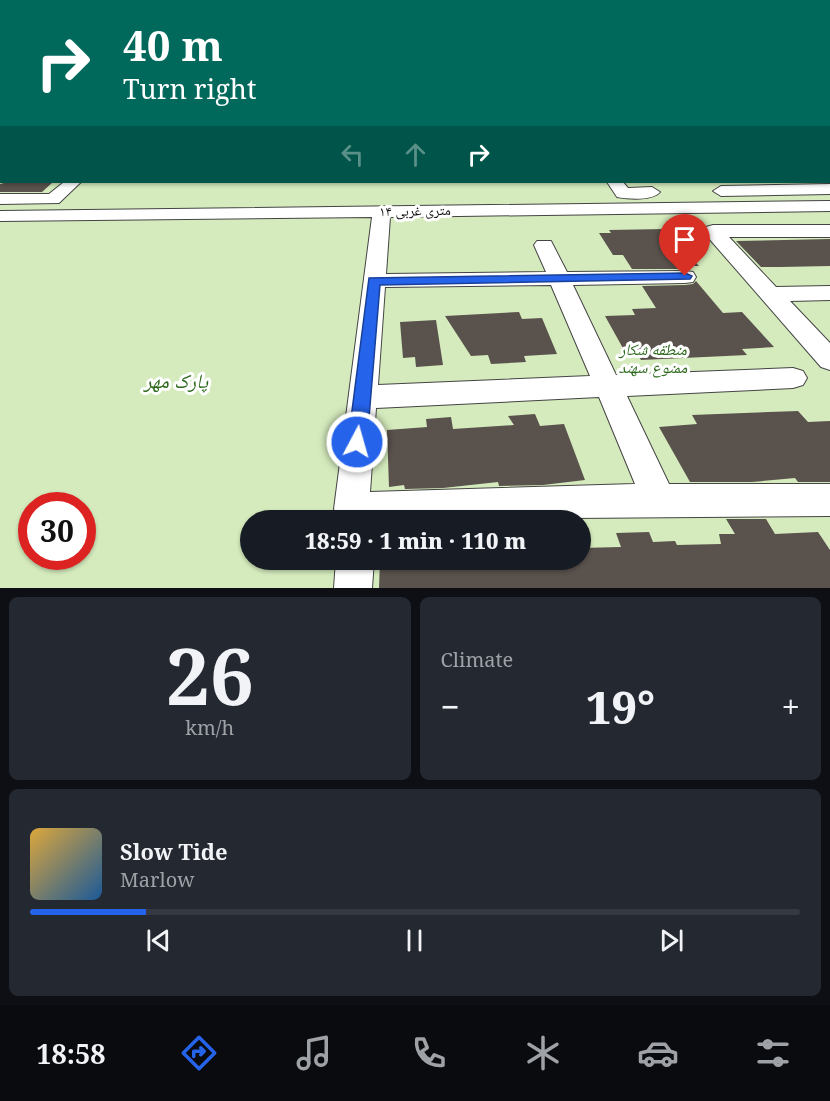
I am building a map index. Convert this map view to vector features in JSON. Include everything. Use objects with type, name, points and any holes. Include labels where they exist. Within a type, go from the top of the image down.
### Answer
[{"type":"street","points":[[0,199],[53,199],[73,183]]},
{"type":"street","points":[[616,183],[623,193],[830,189]]},
{"type":"street","name":"۱۴ متری غربی","points":[[0,216],[830,206]]},
{"type":"street","points":[[382,211],[351,509],[659,500],[830,500]]},
{"type":"street","points":[[830,231],[713,231],[830,360]]},
{"type":"street","points":[[544,245],[659,500]]},
{"type":"street","points":[[374,281],[685,276]]},
{"type":"street","points":[[770,294],[830,293]]},
{"type":"street","points":[[362,397],[793,378]]},
{"type":"street","points":[[353,588],[354,570]]},
{"type":"green space","name":"منطقه شکار ممنوع سهند","points":[[0,183],[830,183],[830,588],[0,588]]},
{"type":"building","points":[[52,183],[42,192],[0,192],[0,184]]},
{"type":"building","points":[[665,229],[699,266],[683,266],[686,269],[632,269],[623,255],[613,255],[599,233],[611,233],[609,230]]},
{"type":"building","points":[[830,239],[830,266],[761,267],[736,241]]},
{"type":"building","points":[[696,281],[723,313],[742,312],[774,347],[742,349],[747,355],[641,360],[635,350],[624,350],[605,316],[635,315],[632,309],[656,308],[642,286],[685,285]]},
{"type":"building","points":[[519,312],[522,319],[542,318],[557,354],[524,356],[526,362],[491,364],[488,355],[471,356],[445,316]]},
{"type":"building","points":[[436,320],[443,365],[416,367],[415,357],[403,358],[400,322]]},
{"type":"building","points":[[798,411],[808,422],[830,421],[830,482],[798,482],[795,478],[752,482],[690,482],[659,427],[697,424],[692,415]]},
{"type":"building","points":[[535,414],[540,426],[564,424],[585,480],[543,485],[499,486],[498,482],[443,488],[405,489],[404,485],[389,487],[387,430],[427,427],[426,419],[451,417],[453,429],[514,425],[508,416]]},
{"type":"building","points":[[726,519],[766,519],[775,534],[818,532],[830,550],[830,588],[379,588],[380,570],[591,570],[591,548],[621,547],[616,533],[649,532],[653,542],[675,541],[677,545],[721,544],[719,534],[735,534]]},
{"type":"route","points":[[357,442],[374,281],[685,276]]},
{"type":"park label","name":"پارک مهر","points":[[176,380]]}]
